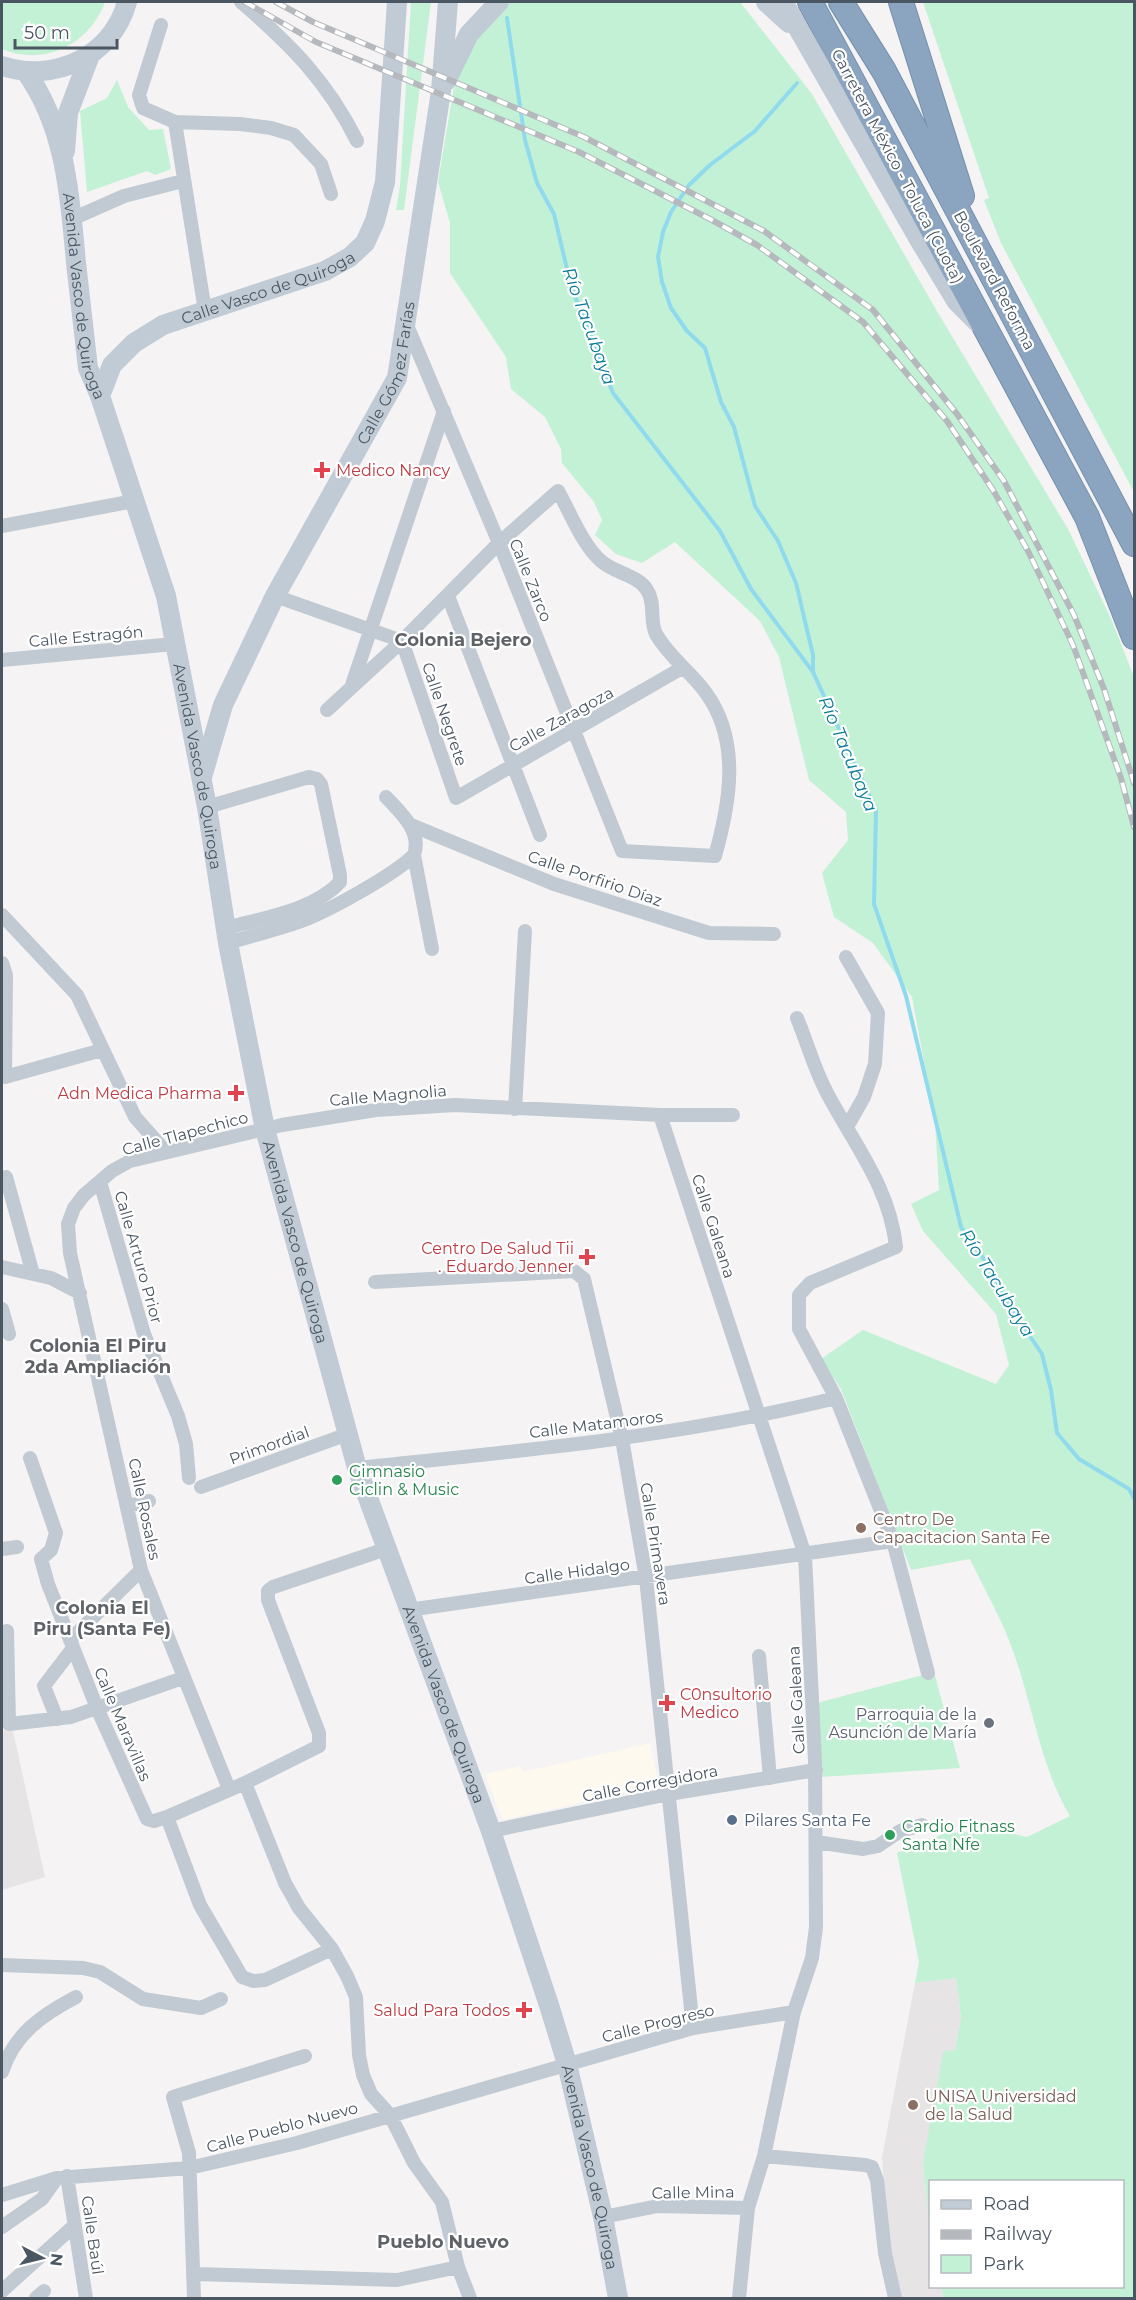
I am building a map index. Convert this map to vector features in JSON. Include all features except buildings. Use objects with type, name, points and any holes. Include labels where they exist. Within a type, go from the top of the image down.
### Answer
[{"type":"highway","name":"Carretera México - Toluca (Cuota)","points":[[810,2],[985,330]]},
{"type":"highway","points":[[901,2],[981,255]]},
{"type":"highway","name":"Boulevard Reforma","points":[[847,7],[884,71],[1134,544]]},
{"type":"highway","name":"Boulevard Reforma","points":[[985,330],[1029,406],[1087,517],[1134,637]]},
{"type":"highway","points":[[1087,517],[1122,567],[1134,595]]},
{"type":"main road","points":[[2,66],[26,72],[59,69],[90,55],[115,28],[127,2]]},
{"type":"main road","name":"Calle Vasco de Quiroga","points":[[100,396],[112,365],[134,343],[163,325],[325,271],[350,257],[365,243],[375,221],[385,182],[397,2]]},
{"type":"main road","name":"Calle Gómez Farías","points":[[202,779],[223,705],[275,596],[397,378],[441,91],[448,2]]},
{"type":"main road","points":[[441,91],[469,34],[499,2]]},
{"type":"main road","points":[[766,2],[800,33]]},
{"type":"main road","points":[[783,2],[957,302],[985,330]]},
{"type":"main road","name":"Avenida Vasco de Quiroga","points":[[64,162],[68,113],[90,55]]},
{"type":"main road","name":"Avenida Vasco de Quiroga","points":[[26,72],[39,91],[50,114],[64,162],[88,368],[100,396],[162,582],[202,779],[227,935],[265,1129],[357,1468],[491,1831],[567,2064],[603,2217],[618,2298]]},
{"type":"street","points":[[241,2],[296,51],[323,83],[357,141]]},
{"type":"street","points":[[160,25],[139,95],[143,108],[175,122],[240,124],[294,135],[309,148],[321,165],[331,194]]},
{"type":"street","points":[[175,122],[205,311]]},
{"type":"street","points":[[72,219],[124,196],[183,181]]},
{"type":"street","name":"Calle Zarco","points":[[405,323],[499,543],[622,851],[715,856],[730,789],[728,749],[717,712],[706,692],[682,668]]},
{"type":"street","points":[[351,688],[444,411]]},
{"type":"street","points":[[327,710],[402,641],[499,543],[558,491],[588,545],[600,561],[641,583],[648,591],[655,632],[682,668]]},
{"type":"street","points":[[2,526],[134,501]]},
{"type":"street","points":[[275,596],[402,641]]},
{"type":"street","points":[[448,596],[540,835]]},
{"type":"street","name":"Calle Negrete","points":[[402,641],[456,798]]},
{"type":"street","name":"Calle Estragón","points":[[2,660],[174,644]]},
{"type":"street","name":"Calle Zaragoza","points":[[456,798],[682,668]]},
{"type":"street","points":[[207,807],[309,777],[316,779],[321,784],[340,875],[340,882],[335,887],[313,901],[227,935]]},
{"type":"street","name":"Calle Porfirio Díaz","points":[[386,797],[411,825],[554,884],[709,933],[774,934]]},
{"type":"street","points":[[411,825],[416,838],[414,855],[432,949]]},
{"type":"street","points":[[227,935],[301,921],[379,880],[414,855]]},
{"type":"street","points":[[2,915],[84,1006],[102,1050],[135,1117],[166,1152]]},
{"type":"street","points":[[515,1108],[525,931]]},
{"type":"street","points":[[846,957],[878,1013],[875,1064],[864,1097],[847,1127]]},
{"type":"street","points":[[2,963],[6,975],[5,1077],[102,1050]]},
{"type":"street","points":[[797,1018],[825,1090],[881,1185],[894,1223],[896,1247],[810,1284],[799,1295],[799,1329],[836,1398],[893,1541],[928,1673]]},
{"type":"street","name":"Calle Magnolia","points":[[265,1129],[376,1110],[455,1106],[660,1115],[733,1115]]},
{"type":"street","name":"Calle Galeana","points":[[660,1115],[805,1555],[816,1770],[816,1926],[812,1958],[794,2012],[764,2156],[748,2208],[739,2298]]},
{"type":"street","name":"Calle Tlapechico","points":[[68,1224],[74,1208],[100,1182],[130,1161],[265,1129]]},
{"type":"street","points":[[6,1177],[33,1274]]},
{"type":"street","name":"Calle Arturo Prior","points":[[100,1182],[144,1334],[178,1416],[186,1444],[189,1478]]},
{"type":"street","name":"Calle Rosales","points":[[68,1224],[70,1254],[141,1570],[229,1789]]},
{"type":"street","points":[[2,1267],[51,1278],[80,1293]]},
{"type":"street","name":"Calle Primavera","points":[[375,1281],[574,1271],[584,1279],[622,1439],[646,1578],[693,2028]]},
{"type":"street","points":[[2,1309],[9,1334]]},
{"type":"street","name":"Calle Matamoros","points":[[357,1468],[622,1439],[758,1417],[836,1398]]},
{"type":"street","name":"Primordial","points":[[201,1487],[348,1434]]},
{"type":"street","name":"Calle Maravillas","points":[[30,1458],[56,1533],[51,1550],[41,1558],[48,1584],[97,1708],[143,1814],[147,1819],[154,1821],[168,1817]]},
{"type":"street","points":[[128,1506],[150,1501]]},
{"type":"street","name":"Calle Hidalgo","points":[[408,1610],[646,1578],[893,1541]]},
{"type":"street","points":[[2,1549],[17,1547]]},
{"type":"street","points":[[332,1949],[265,1980],[253,1982],[242,1977],[200,1905],[168,1817],[245,1783],[316,1748],[321,1743],[268,1600],[268,1591],[273,1587],[386,1549]]},
{"type":"street","points":[[57,1719],[44,1686],[72,1644],[141,1570]]},
{"type":"street","points":[[7,1631],[9,1724],[57,1719],[97,1708],[183,1678]]},
{"type":"street","points":[[759,1656],[770,1778]]},
{"type":"street","name":"Calle Corregidora","points":[[491,1831],[669,1794],[816,1770]]},
{"type":"street","points":[[245,1783],[285,1883],[300,1908],[332,1949],[356,1997],[358,2055],[363,2075],[371,2094],[390,2115],[414,2163],[442,2202],[458,2267],[470,2298]]},
{"type":"street","points":[[816,1842],[863,1849],[878,1846],[900,1831],[922,1825]]},
{"type":"street","points":[[2,1965],[83,1968],[100,1972],[143,1999],[201,2008],[221,1999]]},
{"type":"street","points":[[2,2072],[18,2039],[35,2021],[76,1997]]},
{"type":"street","name":"Calle Progreso","points":[[567,2064],[693,2028],[794,2012]]},
{"type":"street","points":[[194,2298],[189,2153],[173,2097],[305,2056]]},
{"type":"street","name":"Calle Pueblo Nuevo","points":[[2,2195],[62,2177],[189,2168],[297,2143],[567,2064]]},
{"type":"street","points":[[764,2156],[865,2164],[875,2173],[885,2253],[896,2298]]},
{"type":"street","points":[[2,2227],[42,2199],[62,2177]]},
{"type":"street","name":"Calle Baúl","points":[[62,2177],[75,2225],[86,2298]]},
{"type":"street","name":"Calle Mina","points":[[603,2217],[658,2206],[748,2208]]},
{"type":"street","points":[[2,2291],[75,2225]]},
{"type":"street","points":[[194,2274],[397,2280],[458,2267]]},
{"type":"shaded area","points":[[2,1730],[13,1731],[45,1877],[2,1890]]},
{"type":"shaded area","points":[[650,1743],[659,1785],[502,1820],[485,1774],[521,1766],[523,1772]]},
{"type":"shaded area","name":"UNISA Universidad de la Salud","points":[[956,1978],[961,2017],[955,2051],[948,2050],[923,2162],[929,2223],[929,2288],[941,2288],[943,2295],[1006,2298],[900,2298],[889,2254],[882,2157],[915,1983]]},
{"type":"green space","points":[[2,2],[105,2],[98,17],[77,40],[64,48],[34,55],[18,54],[2,49]]},
{"type":"green space","points":[[411,2],[431,2],[404,210],[396,210],[400,186]]},
{"type":"green space","points":[[510,2],[740,2],[812,94],[938,313],[1068,529],[1112,621],[1134,677],[1134,2298],[944,2298],[941,2288],[1124,2288],[1124,2180],[929,2180],[929,2223],[923,2162],[943,2053],[948,2050],[955,2051],[961,2017],[956,1978],[915,1983],[919,1962],[897,1853],[945,1833],[1001,1831],[1027,1837],[1070,1816],[1051,1777],[1009,1639],[970,1559],[911,1570],[841,1389],[821,1359],[863,1330],[996,1384],[1009,1365],[996,1314],[923,1231],[911,1204],[939,1190],[935,1122],[912,997],[873,943],[834,917],[822,873],[848,840],[846,812],[809,780],[779,657],[760,621],[675,542],[642,563],[616,554],[595,535],[602,520],[594,502],[562,463],[561,449],[545,417],[511,389],[506,357],[450,273],[450,223],[438,182],[455,81],[470,47]]},
{"type":"green space","points":[[923,2],[1134,2],[1134,492],[1001,243],[984,200],[989,198]]},
{"type":"green space","points":[[117,80],[128,107],[149,130],[163,129],[171,169],[155,175],[147,171],[87,192],[80,111],[107,98]]},
{"type":"green space","points":[[934,1672],[960,1768],[821,1777],[817,1703]]},
{"type":"waterway","name":"Río Tacubaya","points":[[507,18],[525,140],[537,183],[554,214],[571,286],[613,393],[720,531],[751,589],[813,672],[876,810],[874,904],[906,996],[961,1227],[986,1262],[1015,1314],[1042,1354],[1051,1390],[1057,1433],[1079,1459],[1129,1489],[1134,1498]]},
{"type":"waterway","points":[[797,83],[755,131],[710,165],[689,185],[671,212],[663,232],[658,257],[662,282],[671,308],[687,331],[705,348],[721,402],[734,427],[755,506],[778,541],[796,583],[813,655],[813,672]]},
{"type":"railway","points":[[245,2],[316,42],[579,152],[710,219],[757,245],[863,322],[947,421],[993,490],[1028,551],[1073,645],[1121,778],[1134,827]]},
{"type":"railway","points":[[276,2],[313,22],[584,137],[764,231],[873,310],[957,414],[1004,481],[1074,615],[1104,689],[1134,783]]},
{"type":"place","name":"Medico Nancy","points":[[322,470]]},
{"type":"place","name":"Adn Medica Pharma","points":[[236,1093]]},
{"type":"place","name":"Centro De Salud Tii . Eduardo Jenner","points":[[587,1257]]},
{"type":"place","name":"Gimnasio Ciclin & Music","points":[[337,1480]]},
{"type":"place","name":"Centro De Capacitacion Santa Fe","points":[[861,1528]]},
{"type":"place","name":"C0nsultorio Medico","points":[[667,1703]]},
{"type":"place","name":"Parroquia de la Asunción de María","points":[[989,1723]]},
{"type":"place","name":"Pilares Santa Fe","points":[[732,1820]]},
{"type":"place","name":"Cardio Fitnass Santa Nfe","points":[[890,1835]]},
{"type":"place","name":"Salud Para Todos","points":[[524,2010]]},
{"type":"place","name":"UNISA Universidad de la Salud","points":[[913,2105]]},
{"type":"district","name":"Colonia Bejero","points":[[463,640]]},
{"type":"district","name":"Colonia El Piru 2da Ampliación","points":[[98,1356]]},
{"type":"district","name":"Colonia El Piru (Santa Fe)","points":[[102,1618]]},
{"type":"district","name":"Pueblo Nuevo","points":[[443,2242]]}]
